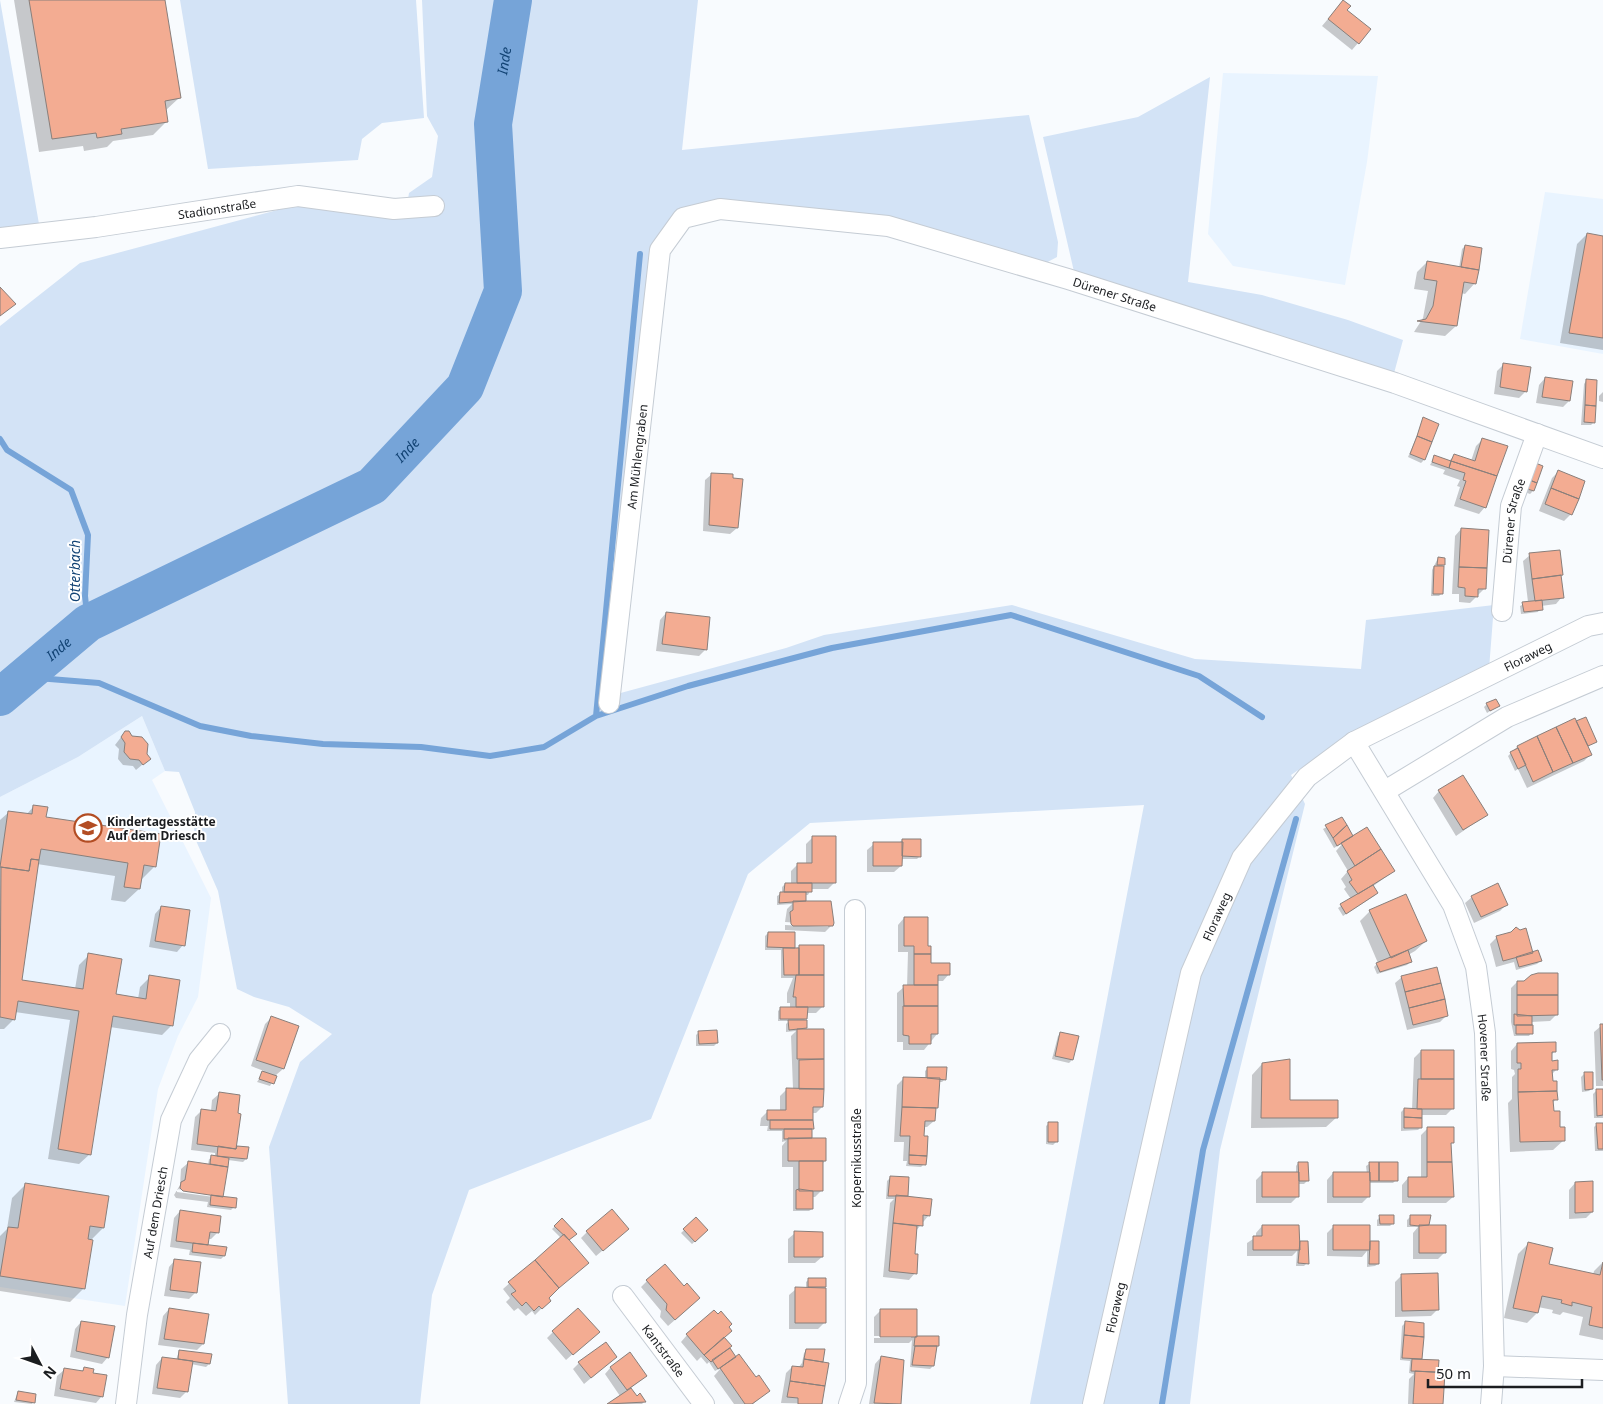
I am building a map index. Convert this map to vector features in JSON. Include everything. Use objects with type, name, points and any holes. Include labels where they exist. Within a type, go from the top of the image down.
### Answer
[{"type":"street","name":"Stadionstraße","points":[[0,238],[96,227],[298,196],[394,209],[434,206]]},
{"type":"street","name":"Dürener Straße","points":[[683,218],[720,209],[888,226],[1068,279],[1386,380],[1603,458]]},
{"type":"street","name":"Am Mühlengraben","points":[[609,703],[660,250],[683,218]]},
{"type":"street","name":"Dürener Straße","points":[[1502,611],[1511,506],[1536,434]]},
{"type":"street","name":"Floraweg","points":[[1094,1404],[1191,973],[1242,858],[1307,777],[1354,742],[1588,626],[1603,623]]},
{"type":"street","points":[[1386,791],[1507,717],[1603,676]]},
{"type":"street","name":"Hovener Straße","points":[[1354,742],[1386,791],[1453,905],[1476,967],[1485,1033],[1494,1366],[1491,1404]]},
{"type":"street","name":"Kopernikusstraße","points":[[849,1404],[856,1383],[855,910]]},
{"type":"street","name":"Auf dem Driesch","points":[[126,1404],[137,1315],[171,1120],[199,1060],[220,1034]]},
{"type":"street","name":"Kantstraße","points":[[623,1296],[704,1404]]},
{"type":"street","points":[[1494,1366],[1603,1370]]},
{"type":"shaded area","points":[[0,0],[39,224],[0,229]]},
{"type":"shaded area","points":[[180,0],[416,0],[424,118],[382,123],[362,139],[358,160],[208,169]]},
{"type":"shaded area","points":[[422,0],[698,0],[682,150],[1029,115],[1058,242],[1057,257],[1040,266],[890,221],[718,205],[655,248],[617,694],[786,648],[824,635],[1012,605],[1195,659],[1361,669],[1366,620],[1494,605],[1489,669],[1353,733],[1291,775],[1305,804],[1220,1150],[1190,1404],[1030,1404],[1144,805],[810,823],[748,874],[651,1119],[469,1190],[432,1295],[420,1404],[288,1404],[269,1147],[300,1062],[332,1034],[289,1007],[254,997],[237,989],[218,891],[194,836],[195,812],[179,772],[165,771],[142,716],[78,757],[0,797],[0,326],[80,263],[300,204],[405,217],[409,193],[432,177],[438,136],[427,116]]},
{"type":"shaded area","points":[[1223,73],[1378,76],[1367,162],[1345,285],[1233,266],[1208,234]]},
{"type":"shaded area","points":[[1210,77],[1188,282],[1262,295],[1348,320],[1403,340],[1393,377],[1075,276],[1043,137],[1138,117]]},
{"type":"shaded area","points":[[1545,192],[1603,199],[1603,354],[1520,339]]},
{"type":"shaded area","points":[[142,716],[165,771],[152,780],[211,898],[198,997],[178,1036],[158,1089],[125,1306],[0,1287],[0,797],[78,757]]},
{"type":"building","points":[[29,0],[165,0],[181,98],[165,101],[168,122],[121,129],[122,134],[97,138],[96,133],[52,139]]},
{"type":"building","points":[[1343,0],[1351,6],[1347,10],[1371,29],[1359,44],[1328,19]]},
{"type":"building","points":[[1587,233],[1603,236],[1603,338],[1569,333]]},
{"type":"building","points":[[1465,245],[1482,248],[1479,270],[1461,267]]},
{"type":"building","points":[[1427,261],[1479,270],[1476,284],[1464,282],[1457,326],[1417,321],[1426,319],[1433,306],[1437,281],[1424,279]]},
{"type":"building","points":[[0,287],[16,304],[0,316]]},
{"type":"building","points":[[1503,363],[1531,367],[1527,392],[1500,387]]},
{"type":"building","points":[[1545,377],[1573,381],[1570,401],[1542,397]]},
{"type":"building","points":[[1586,379],[1597,380],[1596,406],[1585,405]]},
{"type":"building","points":[[1585,405],[1596,406],[1595,423],[1584,422]]},
{"type":"building","points":[[1423,417],[1439,424],[1432,442],[1417,436]]},
{"type":"building","points":[[1417,436],[1432,442],[1425,460],[1410,454]]},
{"type":"building","points":[[1482,438],[1508,446],[1497,476],[1451,461],[1454,454],[1475,461]]},
{"type":"building","points":[[1434,455],[1451,461],[1449,468],[1432,462]]},
{"type":"building","points":[[1451,461],[1497,476],[1486,508],[1460,499],[1466,481],[1463,480],[1465,473],[1449,468]]},
{"type":"building","points":[[1533,462],[1543,466],[1537,483],[1527,479]]},
{"type":"building","points":[[1558,470],[1585,481],[1579,499],[1551,488]]},
{"type":"building","points":[[711,473],[733,474],[733,478],[743,479],[738,528],[709,525]]},
{"type":"building","points":[[1527,479],[1537,483],[1534,491],[1524,488]]},
{"type":"building","points":[[1551,488],[1579,499],[1572,515],[1545,504]]},
{"type":"building","points":[[1461,528],[1489,530],[1487,568],[1459,567]]},
{"type":"building","points":[[1560,550],[1563,575],[1532,579],[1529,553]]},
{"type":"building","points":[[1438,557],[1445,558],[1445,565],[1437,565]]},
{"type":"building","points":[[1434,566],[1444,566],[1443,594],[1433,594]]},
{"type":"building","points":[[1459,567],[1487,568],[1486,589],[1478,589],[1478,597],[1465,596],[1465,588],[1458,587]]},
{"type":"building","points":[[1561,575],[1564,598],[1535,601],[1532,579]]},
{"type":"building","points":[[1542,600],[1543,610],[1524,612],[1522,602]]},
{"type":"building","points":[[666,612],[710,617],[707,650],[662,644]]},
{"type":"building","points":[[1496,699],[1500,706],[1490,711],[1486,703]]},
{"type":"building","points":[[1586,717],[1597,742],[1588,746],[1576,721]]},
{"type":"building","points":[[1575,718],[1592,755],[1573,763],[1556,727]]},
{"type":"building","points":[[1556,727],[1573,763],[1553,772],[1537,736]]},
{"type":"building","points":[[125,731],[129,731],[132,736],[142,737],[148,744],[147,754],[151,759],[143,765],[139,760],[130,759],[124,752],[125,743],[121,737]]},
{"type":"building","points":[[1537,736],[1553,772],[1533,782],[1517,746]]},
{"type":"building","points":[[1518,748],[1526,765],[1518,769],[1510,752]]},
{"type":"building","points":[[1463,775],[1488,815],[1463,830],[1438,790]]},
{"type":"building","points":[[33,805],[48,807],[46,817],[161,834],[156,867],[144,865],[140,889],[124,887],[128,863],[41,849],[39,860],[31,859],[29,871],[0,867],[8,811],[32,814]]},
{"type":"building","points":[[1342,817],[1347,825],[1333,838],[1325,825]]},
{"type":"building","points":[[1347,825],[1353,836],[1337,846],[1333,838]]},
{"type":"building","points":[[1367,827],[1381,849],[1355,866],[1341,843]]},
{"type":"building","points":[[812,836],[836,836],[836,883],[797,883],[797,863],[812,863]]},
{"type":"building","points":[[902,839],[921,839],[921,857],[902,856]]},
{"type":"building","points":[[873,842],[903,842],[902,866],[873,866]]},
{"type":"building","points":[[1381,849],[1395,871],[1358,894],[1349,882],[1352,880],[1347,871]]},
{"type":"building","points":[[31,859],[39,860],[22,980],[83,989],[88,953],[122,959],[116,994],[146,999],[149,975],[180,980],[173,1026],[113,1016],[91,1155],[58,1149],[79,1011],[18,1001],[15,1020],[0,1017],[1,867],[29,871]]},
{"type":"building","points":[[785,883],[812,883],[812,892],[784,892]]},
{"type":"building","points":[[1498,883],[1508,905],[1481,917],[1471,896]]},
{"type":"building","points":[[1373,885],[1378,893],[1346,914],[1340,904]]},
{"type":"building","points":[[780,892],[806,892],[806,901],[779,903]]},
{"type":"building","points":[[1406,894],[1427,941],[1391,958],[1369,910]]},
{"type":"building","points":[[793,901],[831,901],[833,926],[793,926],[791,924],[790,912],[793,910]]},
{"type":"building","points":[[161,906],[190,910],[185,946],[155,941]]},
{"type":"building","points":[[904,917],[928,917],[928,946],[931,946],[931,954],[914,954],[914,946],[904,946]]},
{"type":"building","points":[[1516,927],[1520,930],[1526,928],[1533,953],[1503,961],[1496,936],[1511,932]]},
{"type":"building","points":[[768,932],[795,932],[795,948],[767,947]]},
{"type":"building","points":[[799,945],[824,945],[824,975],[799,975]]},
{"type":"building","points":[[783,948],[799,948],[799,975],[784,975]]},
{"type":"building","points":[[1408,950],[1412,962],[1380,972],[1376,963]]},
{"type":"building","points":[[1538,950],[1542,961],[1519,967],[1516,957]]},
{"type":"building","points":[[914,954],[931,954],[931,963],[950,963],[950,975],[938,975],[938,985],[914,985]]},
{"type":"building","points":[[1437,967],[1441,983],[1405,992],[1401,976]]},
{"type":"building","points":[[1558,973],[1558,995],[1517,995],[1517,981],[1524,981],[1531,975]]},
{"type":"building","points":[[796,975],[824,975],[824,1007],[796,1007],[796,997],[793,997]]},
{"type":"building","points":[[1441,983],[1445,999],[1409,1008],[1405,992]]},
{"type":"building","points":[[903,985],[938,985],[938,1006],[904,1006]]},
{"type":"building","points":[[1517,995],[1558,995],[1558,1015],[1517,1016]]},
{"type":"building","points":[[1445,999],[1448,1016],[1413,1025],[1409,1008]]},
{"type":"building","points":[[903,1006],[938,1006],[938,1034],[931,1034],[931,1044],[909,1044],[909,1036],[903,1035]]},
{"type":"building","points":[[780,1007],[808,1007],[807,1019],[780,1019]]},
{"type":"building","points":[[1514,1014],[1532,1016],[1532,1025],[1514,1025]]},
{"type":"building","points":[[271,1016],[299,1026],[284,1069],[256,1060]]},
{"type":"building","points":[[788,1020],[807,1020],[807,1028],[789,1030]]},
{"type":"building","points":[[1600,1024],[1603,1024],[1603,1080],[1602,1080]]},
{"type":"building","points":[[1516,1025],[1533,1025],[1533,1034],[1516,1034]]},
{"type":"building","points":[[797,1029],[824,1029],[824,1059],[797,1059]]},
{"type":"building","points":[[717,1030],[718,1043],[699,1044],[698,1031]]},
{"type":"building","points":[[1060,1032],[1079,1036],[1073,1060],[1055,1056]]},
{"type":"building","points":[[1556,1042],[1556,1052],[1552,1052],[1552,1061],[1558,1060],[1558,1070],[1552,1070],[1553,1081],[1557,1081],[1557,1091],[1518,1092],[1518,1069],[1521,1069],[1521,1063],[1517,1063],[1517,1043]]},
{"type":"building","points":[[1421,1050],[1454,1050],[1454,1079],[1421,1079]]},
{"type":"building","points":[[824,1059],[824,1089],[799,1089],[799,1060]]},
{"type":"building","points":[[1290,1059],[1290,1100],[1338,1100],[1338,1118],[1261,1118],[1262,1063]]},
{"type":"building","points":[[927,1067],[947,1067],[946,1080],[927,1078]]},
{"type":"building","points":[[262,1071],[277,1076],[274,1084],[259,1079]]},
{"type":"building","points":[[1584,1072],[1593,1072],[1593,1089],[1585,1090]]},
{"type":"building","points":[[903,1077],[940,1078],[938,1108],[902,1107]]},
{"type":"building","points":[[1418,1079],[1454,1079],[1454,1109],[1417,1109]]},
{"type":"building","points":[[786,1088],[824,1089],[823,1107],[813,1107],[813,1120],[767,1120],[767,1110],[786,1110]]},
{"type":"building","points":[[1596,1089],[1603,1089],[1603,1115],[1597,1116]]},
{"type":"building","points":[[1557,1091],[1558,1100],[1553,1100],[1554,1111],[1560,1111],[1560,1127],[1565,1127],[1565,1141],[1520,1142],[1518,1092]]},
{"type":"building","points":[[219,1092],[240,1095],[238,1113],[241,1114],[236,1149],[197,1144],[201,1109],[216,1111]]},
{"type":"building","points":[[902,1107],[936,1108],[935,1121],[925,1121],[924,1136],[928,1136],[927,1156],[909,1155],[910,1136],[900,1136]]},
{"type":"building","points":[[1404,1108],[1422,1109],[1422,1118],[1404,1117]]},
{"type":"building","points":[[1404,1117],[1422,1118],[1422,1128],[1404,1128]]},
{"type":"building","points":[[770,1120],[813,1120],[814,1129],[770,1129]]},
{"type":"building","points":[[1048,1122],[1058,1122],[1058,1142],[1048,1142]]},
{"type":"building","points":[[1596,1123],[1603,1123],[1603,1149],[1598,1149]]},
{"type":"building","points":[[1427,1127],[1454,1127],[1454,1143],[1451,1143],[1452,1162],[1427,1162]]},
{"type":"building","points":[[784,1129],[812,1129],[812,1138],[784,1139]]},
{"type":"building","points":[[788,1138],[826,1138],[826,1161],[788,1161]]},
{"type":"building","points":[[218,1146],[236,1149],[237,1146],[249,1147],[247,1159],[217,1156]]},
{"type":"building","points":[[211,1155],[229,1158],[228,1167],[210,1164]]},
{"type":"building","points":[[909,1155],[927,1156],[926,1165],[909,1164]]},
{"type":"building","points":[[188,1161],[228,1167],[223,1197],[183,1191],[180,1188],[181,1182],[185,1180]]},
{"type":"building","points":[[799,1161],[823,1161],[823,1191],[799,1191]]},
{"type":"building","points":[[1298,1162],[1308,1162],[1309,1181],[1299,1181]]},
{"type":"building","points":[[1369,1162],[1379,1162],[1379,1181],[1370,1181]]},
{"type":"building","points":[[1379,1162],[1398,1162],[1398,1181],[1379,1181]]},
{"type":"building","points":[[1427,1162],[1452,1162],[1454,1197],[1408,1197],[1408,1177],[1427,1177]]},
{"type":"building","points":[[1262,1172],[1299,1172],[1299,1197],[1262,1197]]},
{"type":"building","points":[[1333,1172],[1370,1172],[1370,1197],[1333,1197]]},
{"type":"building","points":[[890,1176],[909,1177],[908,1196],[888,1196]]},
{"type":"building","points":[[1593,1181],[1593,1212],[1575,1213],[1575,1182]]},
{"type":"building","points":[[25,1183],[109,1196],[104,1228],[90,1226],[88,1239],[93,1240],[85,1289],[0,1276],[8,1227],[18,1228]]},
{"type":"building","points":[[796,1190],[813,1191],[813,1209],[796,1209]]},
{"type":"building","points":[[211,1195],[237,1198],[236,1208],[210,1205]]},
{"type":"building","points":[[896,1195],[932,1199],[930,1216],[923,1215],[923,1226],[893,1223]]},
{"type":"building","points":[[612,1209],[629,1229],[603,1251],[586,1231]]},
{"type":"building","points":[[180,1210],[221,1216],[219,1233],[210,1232],[208,1245],[176,1241]]},
{"type":"building","points":[[1379,1215],[1394,1215],[1394,1224],[1380,1224]]},
{"type":"building","points":[[1410,1215],[1431,1215],[1429,1225],[1410,1225]]},
{"type":"building","points":[[696,1217],[708,1230],[695,1242],[683,1229]]},
{"type":"building","points":[[562,1218],[577,1234],[569,1240],[554,1226]]},
{"type":"building","points":[[893,1223],[917,1226],[915,1254],[918,1254],[917,1274],[889,1271]]},
{"type":"building","points":[[1262,1225],[1299,1225],[1300,1250],[1253,1250],[1253,1236],[1262,1236]]},
{"type":"building","points":[[1333,1225],[1370,1225],[1370,1250],[1333,1250]]},
{"type":"building","points":[[1419,1225],[1446,1225],[1446,1253],[1419,1253]]},
{"type":"building","points":[[794,1231],[823,1232],[823,1257],[794,1257]]},
{"type":"building","points":[[564,1234],[589,1263],[559,1288],[535,1260]]},
{"type":"building","points":[[1300,1241],[1308,1241],[1309,1264],[1298,1263]]},
{"type":"building","points":[[1370,1241],[1379,1241],[1379,1264],[1369,1264]]},
{"type":"building","points":[[1528,1242],[1553,1248],[1549,1264],[1600,1275],[1603,1262],[1603,1328],[1589,1325],[1592,1307],[1572,1302],[1572,1306],[1561,1303],[1562,1300],[1542,1296],[1538,1313],[1513,1308]]},
{"type":"building","points":[[193,1243],[227,1247],[225,1256],[192,1252]]},
{"type":"building","points":[[174,1259],[201,1262],[197,1293],[170,1290]]},
{"type":"building","points":[[535,1260],[559,1288],[549,1298],[551,1301],[542,1309],[539,1306],[534,1311],[526,1302],[522,1306],[511,1294],[516,1291],[508,1282]]},
{"type":"building","points":[[665,1264],[684,1286],[687,1283],[700,1298],[675,1320],[666,1310],[667,1304],[646,1280]]},
{"type":"building","points":[[1438,1273],[1439,1310],[1402,1311],[1401,1274]]},
{"type":"building","points":[[808,1278],[826,1278],[826,1287],[808,1287]]},
{"type":"building","points":[[795,1287],[826,1288],[826,1323],[795,1323]]},
{"type":"building","points":[[169,1308],[209,1314],[204,1344],[164,1339]]},
{"type":"building","points":[[578,1308],[600,1332],[573,1355],[552,1331]]},
{"type":"building","points":[[880,1309],[917,1309],[917,1337],[880,1337]]},
{"type":"building","points":[[714,1310],[718,1314],[721,1311],[732,1324],[729,1327],[732,1331],[704,1355],[686,1334]]},
{"type":"building","points":[[81,1321],[115,1326],[109,1358],[76,1351]]},
{"type":"building","points":[[1405,1321],[1424,1323],[1424,1337],[1404,1335]]},
{"type":"building","points":[[1404,1335],[1424,1337],[1422,1359],[1402,1358]]},
{"type":"building","points":[[939,1336],[939,1346],[914,1346],[915,1337]]},
{"type":"building","points":[[724,1337],[732,1346],[711,1362],[704,1355]]},
{"type":"building","points":[[606,1342],[617,1357],[591,1378],[578,1362]]},
{"type":"building","points":[[915,1346],[937,1346],[934,1366],[912,1365]]},
{"type":"building","points":[[730,1348],[736,1357],[718,1369],[712,1360]]},
{"type":"building","points":[[806,1349],[825,1349],[823,1362],[804,1359]]},
{"type":"building","points":[[179,1350],[212,1354],[210,1364],[178,1359]]},
{"type":"building","points":[[630,1352],[647,1376],[627,1390],[610,1367]]},
{"type":"building","points":[[739,1354],[756,1377],[759,1375],[770,1391],[752,1404],[745,1404],[720,1368]]},
{"type":"building","points":[[881,1356],[904,1360],[901,1404],[874,1403]]},
{"type":"building","points":[[162,1357],[193,1361],[188,1392],[157,1388]]},
{"type":"building","points":[[804,1359],[829,1363],[825,1386],[790,1381],[792,1366],[803,1367]]},
{"type":"building","points":[[1412,1359],[1439,1360],[1438,1372],[1411,1371]]},
{"type":"building","points":[[84,1367],[94,1369],[93,1373],[107,1375],[103,1397],[60,1389],[64,1368],[83,1371]]},
{"type":"building","points":[[1415,1371],[1445,1373],[1443,1404],[1413,1404]]},
{"type":"building","points":[[790,1381],[825,1386],[822,1404],[798,1404],[798,1398],[787,1397]]},
{"type":"building","points":[[631,1388],[637,1396],[640,1393],[646,1402],[607,1404]]},
{"type":"building","points":[[18,1391],[36,1394],[35,1403],[16,1400]]},
{"type":"waterway","name":"Inde","points":[[0,697],[88,623],[372,486],[465,387],[503,291],[493,124],[513,0]]},
{"type":"waterway","points":[[25,677],[99,683],[200,726],[251,736],[323,744],[421,747],[490,756],[544,747],[596,716],[640,254]]},
{"type":"waterway","name":"Otterbach","points":[[0,439],[7,450],[71,490],[88,535],[85,596],[88,623]]},
{"type":"waterway","points":[[596,716],[688,686],[832,648],[1011,615],[1199,676],[1262,717]]},
{"type":"waterway","points":[[1162,1404],[1203,1150],[1296,819]]},
{"type":"place","name":"Kindertagesstätte Auf dem Driesch","points":[[88,828]]}]
